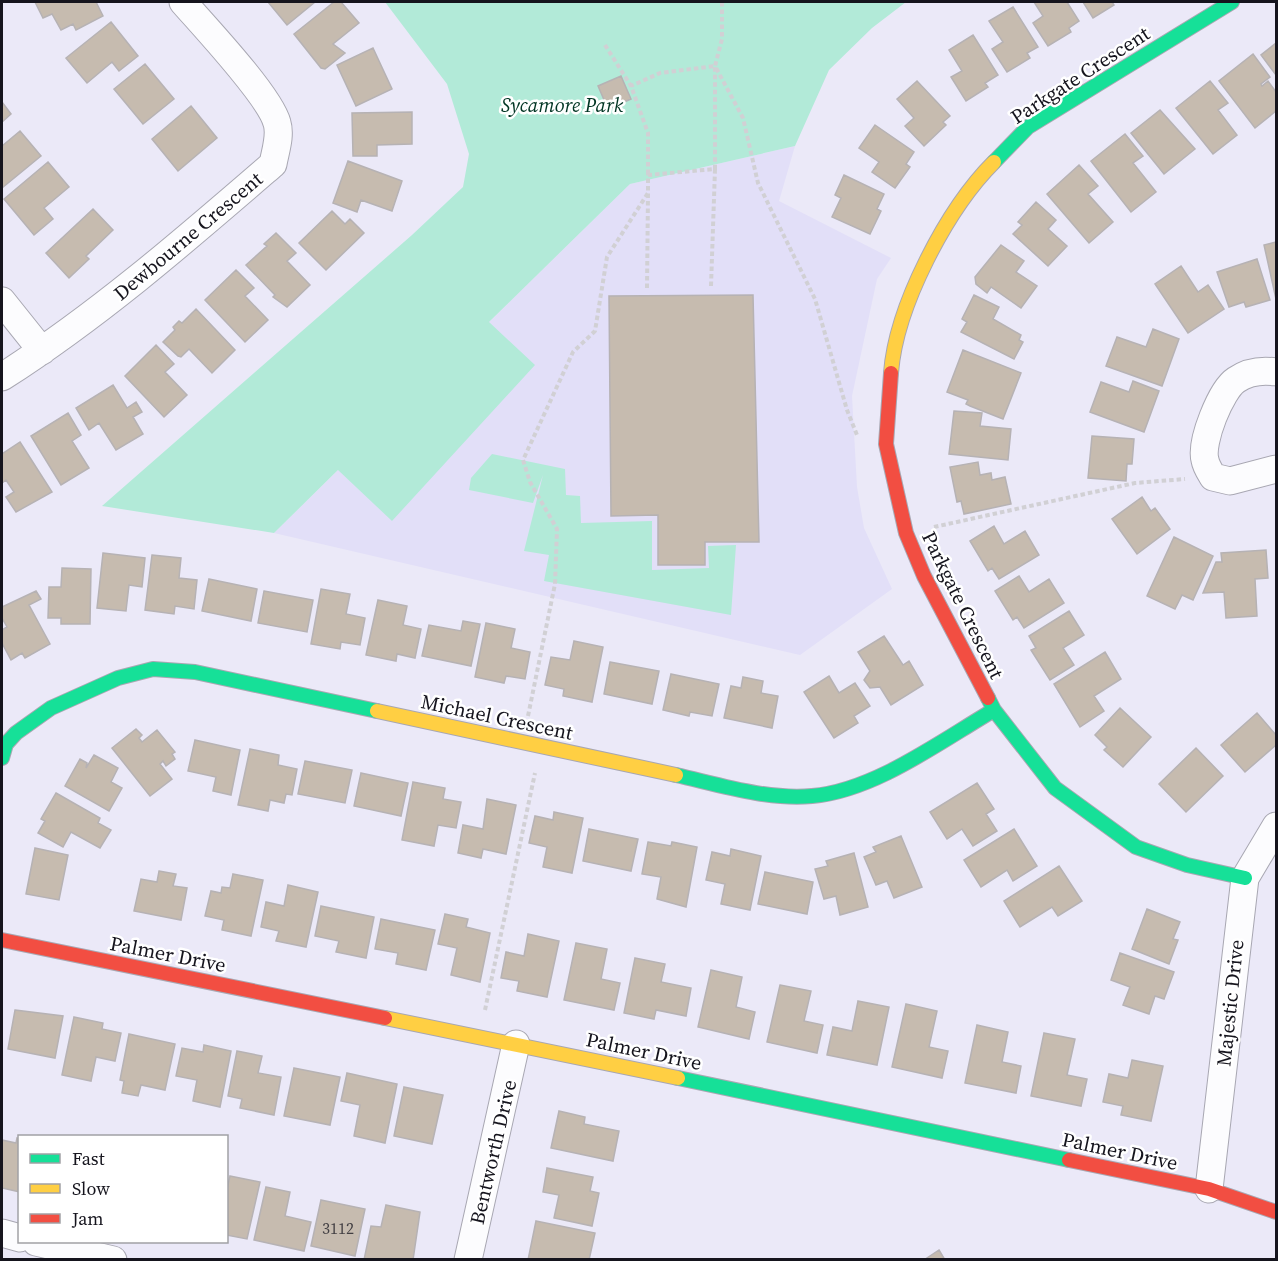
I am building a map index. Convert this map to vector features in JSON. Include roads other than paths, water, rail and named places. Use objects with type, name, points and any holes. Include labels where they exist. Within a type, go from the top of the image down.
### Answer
[{"type":"street","name":"Dewbourne Crescent","points":[[2,377],[123,292],[273,164],[278,142],[277,122],[257,91],[183,2]]},
{"type":"street","name":"Parkgate Crescent","points":[[1232,2],[1028,127],[975,181],[943,226],[910,300],[892,359],[886,444],[906,533],[924,576],[966,652],[994,710],[1055,788],[1136,847],[1187,865],[1245,878]]},
{"type":"street","points":[[2,301],[42,351]]},
{"type":"street","points":[[1276,372],[1259,370],[1235,380],[1224,396],[1207,436],[1204,459],[1213,477],[1230,481],[1276,469]]},
{"type":"street","name":"Michael Crescent","points":[[2,758],[6,743],[30,723],[58,705],[121,676],[152,669],[195,672],[753,792],[812,796],[864,785],[994,710]]},
{"type":"street","name":"Majestic Drive","points":[[1209,1189],[1245,878],[1276,826]]},
{"type":"street","name":"Palmer Drive","points":[[2,940],[516,1044],[1209,1189],[1276,1212]]},
{"type":"street","name":"Bentworth Drive","points":[[468,1260],[516,1044]]},
{"type":"street","points":[[2,1233],[18,1237]]},
{"type":"street","points":[[40,1243],[113,1260]]},
{"type":"park label","name":"Sycamore Park","points":[[562,105]]}]
